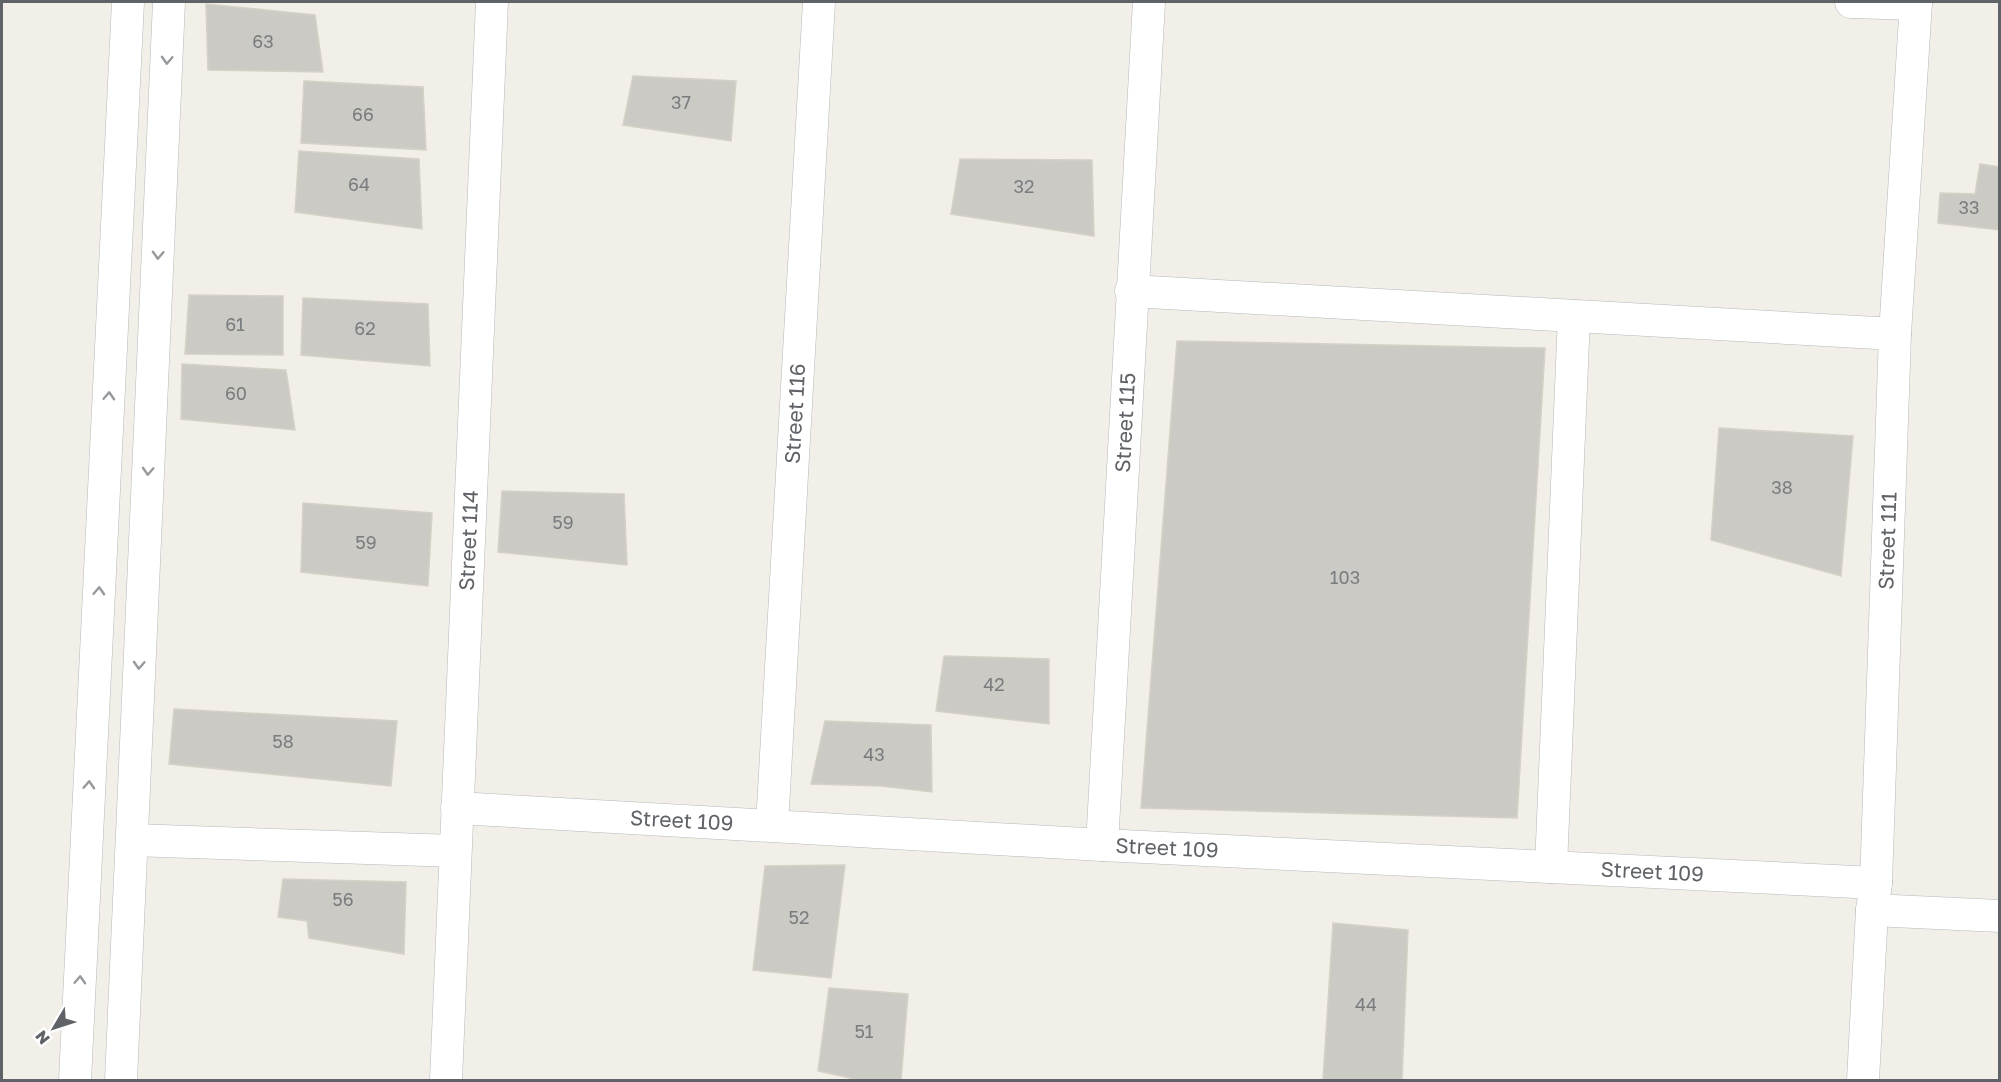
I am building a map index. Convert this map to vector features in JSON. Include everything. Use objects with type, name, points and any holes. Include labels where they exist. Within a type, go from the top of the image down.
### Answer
[{"type":"street","points":[[75,1080],[128,2]]},
{"type":"street","points":[[121,1080],[169,2]]},
{"type":"street","name":"Street 114","points":[[446,1080],[492,2]]},
{"type":"street","name":"Street 116","points":[[772,825],[819,2]]},
{"type":"street","name":"Street 115","points":[[1102,845],[1131,291],[1149,2]]},
{"type":"street","points":[[1851,2],[1916,3]]},
{"type":"street","name":"Street 111","points":[[1863,1080],[1874,897],[1895,334],[1916,3]]},
{"type":"street","points":[[1131,291],[1895,334]]},
{"type":"street","points":[[1551,867],[1574,316]]},
{"type":"street","name":"Street 109","points":[[457,808],[1102,845],[1551,867],[1874,897],[2000,916]]},
{"type":"street","points":[[132,840],[455,850]]},
{"type":"building","points":[[206,4],[315,15],[323,72],[208,70]]},
{"type":"building","points":[[633,76],[736,81],[731,141],[623,125]]},
{"type":"building","points":[[304,81],[423,87],[426,150],[301,143]]},
{"type":"building","points":[[299,151],[419,159],[422,229],[295,212]]},
{"type":"building","points":[[960,159],[1092,160],[1094,236],[951,214]]},
{"type":"building","points":[[1980,164],[2000,167],[2000,230],[1938,223],[1940,193],[1975,194]]},
{"type":"building","points":[[189,295],[283,296],[283,355],[185,354]]},
{"type":"building","points":[[303,298],[428,304],[430,366],[301,355]]},
{"type":"building","points":[[1177,341],[1545,348],[1517,818],[1141,808]]},
{"type":"building","points":[[182,364],[286,370],[295,430],[181,419]]},
{"type":"building","points":[[1719,428],[1853,436],[1841,576],[1711,540]]},
{"type":"building","points":[[502,491],[624,494],[627,565],[498,552]]},
{"type":"building","points":[[303,503],[432,513],[428,586],[301,572]]},
{"type":"building","points":[[944,656],[1049,659],[1049,724],[936,711]]},
{"type":"building","points":[[174,709],[397,721],[391,786],[169,764]]},
{"type":"building","points":[[825,721],[931,725],[932,792],[881,786],[811,784]]},
{"type":"building","points":[[845,865],[831,978],[753,970],[765,866]]},
{"type":"building","points":[[283,879],[406,882],[404,954],[309,938],[307,921],[278,917]]},
{"type":"building","points":[[1333,923],[1408,930],[1402,1080],[1323,1080]]},
{"type":"building","points":[[829,988],[908,994],[901,1080],[859,1080],[818,1071]]}]
